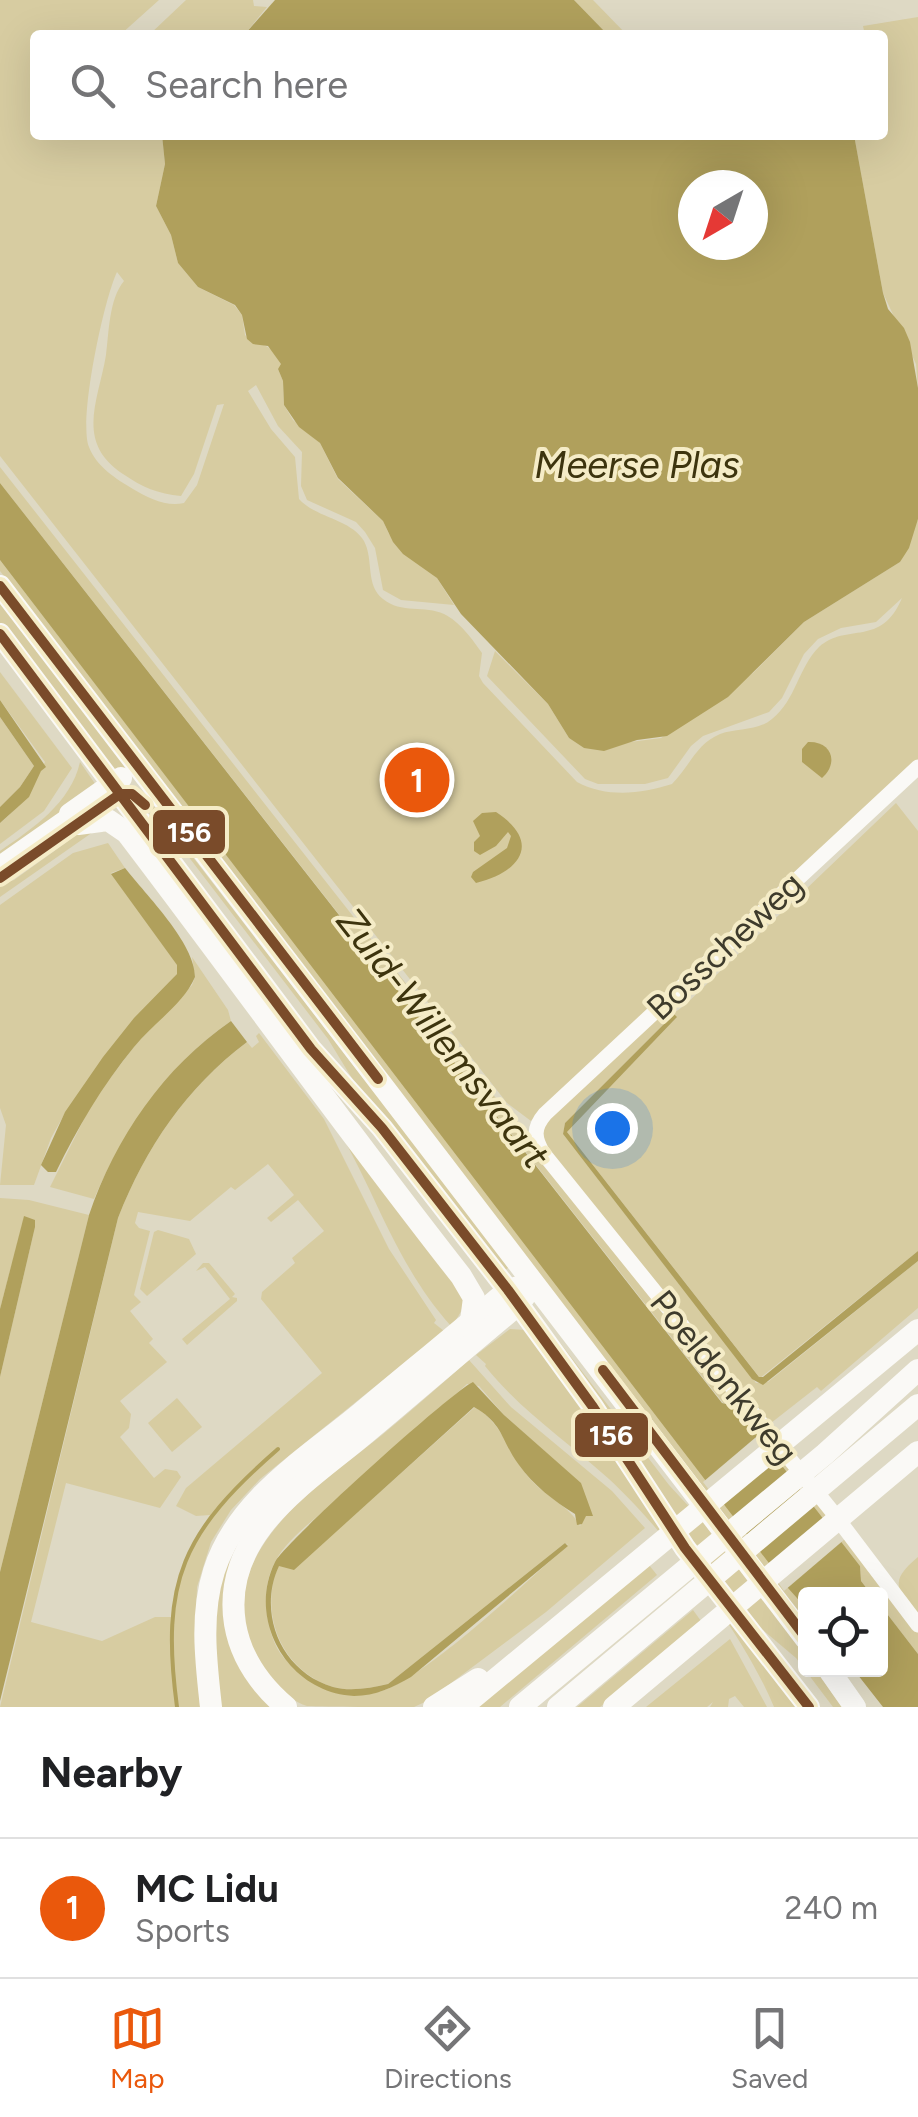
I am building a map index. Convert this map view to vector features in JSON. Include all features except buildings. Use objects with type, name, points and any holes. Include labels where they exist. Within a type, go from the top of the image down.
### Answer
[{"type":"highway","points":[[0,586],[798,1627]]},
{"type":"highway","points":[[0,634],[311,1049],[358,1120],[480,1276],[486,1290],[478,1315]]},
{"type":"highway","points":[[74,819],[124,777],[159,794]]},
{"type":"highway","points":[[74,819],[120,794],[132,794],[139,799],[322,1038],[382,1128]]},
{"type":"highway","points":[[74,819],[103,819],[127,833],[461,1276],[474,1298],[478,1315]]},
{"type":"highway","points":[[311,1049],[382,1128],[514,1297],[593,1407],[685,1548],[808,1707]]},
{"type":"highway","points":[[286,1707],[256,1677],[238,1638],[234,1594],[240,1566],[254,1536],[290,1495],[514,1297],[536,1282]]},
{"type":"highway","points":[[210,1707],[205,1642],[209,1592],[235,1527],[280,1478],[478,1315],[514,1297]]},
{"type":"highway","points":[[462,1707],[918,1330]]},
{"type":"highway","points":[[832,1463],[918,1370]]},
{"type":"highway","points":[[520,1707],[679,1591],[832,1463],[918,1405]]},
{"type":"highway","points":[[616,1707],[918,1452]]},
{"type":"highway","points":[[558,1707],[679,1591]]},
{"type":"highway","points":[[434,1707],[540,1643]]},
{"type":"highway","points":[[833,1677],[855,1707]]},
{"type":"street","name":"Bosscheweg","points":[[536,1128],[545,1114],[918,766]]},
{"type":"street","points":[[0,863],[74,819]]},
{"type":"street","points":[[0,878],[74,819]]},
{"type":"street","name":"Poeldonkweg","points":[[536,1128],[543,1153],[831,1510],[918,1625]]},
{"type":"shaded area","points":[[0,0],[159,0],[126,30],[30,30],[30,140],[163,140],[165,164],[156,206],[171,235],[178,263],[198,287],[234,305],[242,315],[245,335],[253,343],[274,352],[282,365],[278,369],[284,405],[293,420],[320,443],[338,479],[437,578],[454,605],[401,600],[383,590],[375,548],[365,532],[356,522],[307,500],[301,486],[302,452],[278,426],[256,385],[248,391],[271,429],[295,457],[299,499],[351,528],[364,541],[374,587],[383,599],[397,606],[437,611],[460,626],[482,653],[479,676],[483,683],[577,782],[612,792],[636,792],[672,784],[712,738],[760,726],[772,719],[787,703],[819,647],[841,636],[874,629],[894,613],[902,598],[876,622],[841,628],[818,639],[804,654],[782,698],[769,712],[703,736],[668,778],[645,784],[598,784],[585,779],[487,676],[495,651],[548,704],[569,738],[584,748],[661,738],[753,673],[804,622],[900,562],[918,519],[918,760],[531,1121],[507,1103],[0,456]],"holes":[[[117,272],[124,281],[110,316],[94,420],[94,435],[108,462],[137,483],[181,496],[194,474],[217,405],[224,404],[197,485],[184,503],[164,503],[133,489],[102,466],[89,447],[90,387]]]},
{"type":"shaded area","points":[[186,0],[253,0],[254,6],[267,7],[248,30],[154,30]]},
{"type":"shaded area","points":[[574,0],[593,0],[622,30],[603,30]]},
{"type":"shaded area","points":[[918,17],[918,389],[916,364],[883,293],[855,140],[888,140],[888,30],[864,30],[863,26]]},
{"type":"shaded area","points":[[0,467],[883,1587],[866,1587],[860,1566],[745,1418],[723,1403],[0,483]]},
{"type":"shaded area","points":[[0,560],[798,1598],[798,1613],[0,571]]},
{"type":"shaded area","points":[[0,598],[128,766],[114,777],[0,623]]},
{"type":"shaded area","points":[[0,672],[72,768],[44,811],[0,844],[0,823],[26,796],[45,762],[0,700]]},
{"type":"shaded area","points":[[0,717],[34,766],[0,807]]},
{"type":"shaded area","points":[[80,762],[98,788],[0,859],[0,851],[59,802]]},
{"type":"shaded area","points":[[151,803],[509,1267],[502,1273],[353,1080],[328,1039]]},
{"type":"shaded area","points":[[896,803],[918,831],[918,1251],[760,1378],[567,1132],[676,1018],[674,1014],[565,1123],[563,1134],[756,1383],[768,1382],[918,1261],[918,1308],[821,1391],[817,1387],[771,1423],[542,1142],[544,1124],[669,1004],[674,1013],[685,1005]]},
{"type":"shaded area","points":[[89,826],[116,830],[126,839],[311,1081],[374,1176],[458,1285],[463,1306],[451,1326],[412,1273],[324,1107],[119,840],[108,832],[93,832],[0,897],[0,884],[14,880]]},
{"type":"shaded area","points":[[108,843],[125,868],[111,873],[178,966],[177,974],[65,1113],[34,1185],[0,1185],[6,1125],[0,1108],[0,905],[73,853]]},
{"type":"shaded area","points":[[192,957],[228,1010],[231,1021],[187,1057],[150,1100],[119,1148],[94,1199],[50,1187],[93,1101],[136,1044],[192,985]]},
{"type":"shaded area","points":[[259,1033],[324,1119],[389,1249],[436,1320],[434,1323],[444,1331],[260,1479],[231,1510],[211,1542],[197,1587],[195,1642],[200,1707],[0,1707],[118,1218],[141,1167],[170,1121],[225,1060],[247,1042],[252,1048],[259,1042]],"holes":[[[268,1164],[294,1195],[267,1218],[271,1222],[298,1200],[324,1231],[292,1258],[295,1263],[262,1292],[261,1299],[322,1373],[186,1488],[176,1506],[196,1516],[210,1515],[184,1564],[171,1617],[155,1617],[102,1641],[31,1622],[66,1483],[160,1508],[181,1477],[177,1471],[165,1469],[154,1478],[120,1437],[129,1428],[131,1414],[120,1401],[167,1362],[149,1343],[153,1339],[130,1311],[141,1302],[134,1295],[150,1231],[135,1223],[138,1212],[190,1221],[231,1187],[235,1190]]]},
{"type":"shaded area","points":[[0,1198],[29,1200],[89,1215],[0,1572],[0,1377],[35,1227],[11,1267],[0,1309]]},
{"type":"shaded area","points":[[154,1232],[189,1239],[196,1254],[147,1296],[140,1289]]},
{"type":"shaded area","points":[[203,1263],[209,1263],[237,1301],[187,1345],[182,1339],[230,1299],[205,1267],[196,1271]]},
{"type":"shaded area","points":[[548,1327],[669,1485],[706,1525],[790,1633],[798,1644],[798,1661],[751,1620],[730,1595]]},
{"type":"shaded area","points":[[510,1329],[526,1330],[800,1707],[774,1707],[724,1617],[655,1527],[609,1479],[514,1397],[476,1355]]},
{"type":"shaded area","points":[[469,1360],[511,1407],[612,1491],[645,1528],[546,1612],[427,1701],[414,1707],[299,1703],[264,1668],[245,1617],[246,1584],[258,1554],[276,1527],[301,1501]],"holes":[[[467,1384],[479,1386],[504,1415],[580,1483],[592,1516],[585,1516],[580,1526],[534,1483],[494,1423],[475,1407],[294,1569],[279,1565],[271,1602],[273,1620],[288,1654],[300,1668],[333,1687],[354,1689],[388,1684],[565,1543],[568,1545],[445,1652],[394,1686],[357,1695],[326,1687],[288,1662],[273,1638],[266,1592],[276,1560],[303,1528]]]},
{"type":"shaded area","points":[[177,1398],[202,1427],[172,1452],[148,1423]]},
{"type":"shaded area","points":[[288,1492],[229,1593],[280,1707],[215,1707],[211,1643],[222,1571]]},
{"type":"shaded area","points":[[918,1557],[918,1617],[901,1592],[899,1580]]},
{"type":"shaded area","points":[[649,1565],[657,1575],[500,1707],[477,1707]]},
{"type":"shaded area","points":[[888,1593],[918,1632],[918,1654],[888,1615]]},
{"type":"shaded area","points":[[693,1610],[701,1621],[600,1707],[577,1707]]},
{"type":"shaded area","points":[[730,1639],[767,1707],[744,1707],[735,1696],[729,1699],[728,1707],[710,1707],[713,1702],[707,1707],[646,1707]]},
{"type":"shaded area","points":[[810,1677],[821,1677],[842,1707],[833,1707]]},
{"type":"water","points":[[275,0],[574,0],[603,30],[248,30]]},
{"type":"water","name":"Meerse Plas","points":[[163,140],[855,140],[883,293],[888,309],[910,342],[918,388],[918,519],[909,548],[900,562],[804,622],[728,697],[667,736],[637,740],[604,751],[584,748],[569,738],[548,704],[461,614],[437,578],[403,554],[383,521],[338,478],[320,443],[299,427],[284,405],[278,369],[281,364],[268,346],[247,339],[242,315],[235,305],[198,287],[178,263],[171,235],[156,206],[165,164]]},
{"type":"water","points":[[0,483],[722,1403],[745,1418],[860,1566],[866,1587],[798,1587],[798,1599],[788,1588],[0,560]]},
{"type":"water","points":[[0,700],[46,767],[29,797],[0,823],[0,807],[34,766],[0,717]]},
{"type":"water","points":[[808,742],[823,745],[830,754],[830,766],[822,778],[802,762],[802,749]]},
{"type":"water","points":[[496,812],[519,834],[520,855],[505,871],[476,883],[471,877],[473,872],[507,848],[511,836],[508,832],[496,846],[480,855],[474,851],[474,842],[480,836],[473,821],[482,813]]},
{"type":"water","points":[[125,868],[187,949],[195,977],[183,996],[122,1062],[91,1107],[56,1172],[48,1172],[41,1165],[65,1112],[134,1018],[177,974],[177,965],[111,874]]},
{"type":"water","points":[[674,1014],[677,1017],[567,1132],[759,1377],[918,1251],[918,1261],[763,1385],[752,1379],[563,1134],[565,1123]]},
{"type":"water","points":[[231,1021],[247,1042],[205,1079],[170,1121],[141,1167],[118,1218],[0,1701],[0,1572],[89,1215],[113,1159],[145,1106],[184,1060]]},
{"type":"water","points":[[24,1216],[35,1220],[35,1227],[0,1377],[0,1309]]},
{"type":"water","points":[[473,1382],[581,1483],[593,1516],[586,1516],[577,1525],[575,1514],[531,1479],[497,1426],[474,1407],[294,1570],[279,1566],[271,1603],[278,1638],[287,1655],[315,1679],[333,1687],[354,1689],[388,1684],[565,1543],[568,1546],[404,1681],[362,1696],[331,1692],[310,1682],[279,1650],[270,1630],[267,1585],[275,1562],[370,1468]]},
{"type":"water","points":[[888,1615],[918,1654],[918,1707],[883,1707],[859,1677],[888,1677]]},
{"type":"pier","points":[[762,1432],[780,1455],[720,1504],[703,1482]]},
{"type":"pier","points":[[828,1516],[845,1539],[784,1591],[767,1566]]},
{"type":"waterway","points":[[177,1707],[172,1625],[176,1591],[186,1562],[220,1506],[278,1449]]},
{"type":"transit line","name":"156","points":[[0,586],[378,1079]]},
{"type":"transit line","name":"156","points":[[0,634],[311,1049],[382,1128],[508,1290],[593,1407],[685,1548],[809,1707]]},
{"type":"transit line","name":"156","points":[[0,878],[120,794],[132,794],[145,805]]},
{"type":"transit line","name":"156","points":[[603,1370],[798,1627]]},
{"type":"place","name":"MC Lidu","points":[[417,780]]},
{"type":"water label","name":"Zuid-Willemsvaart","points":[[443,1038]]}]
